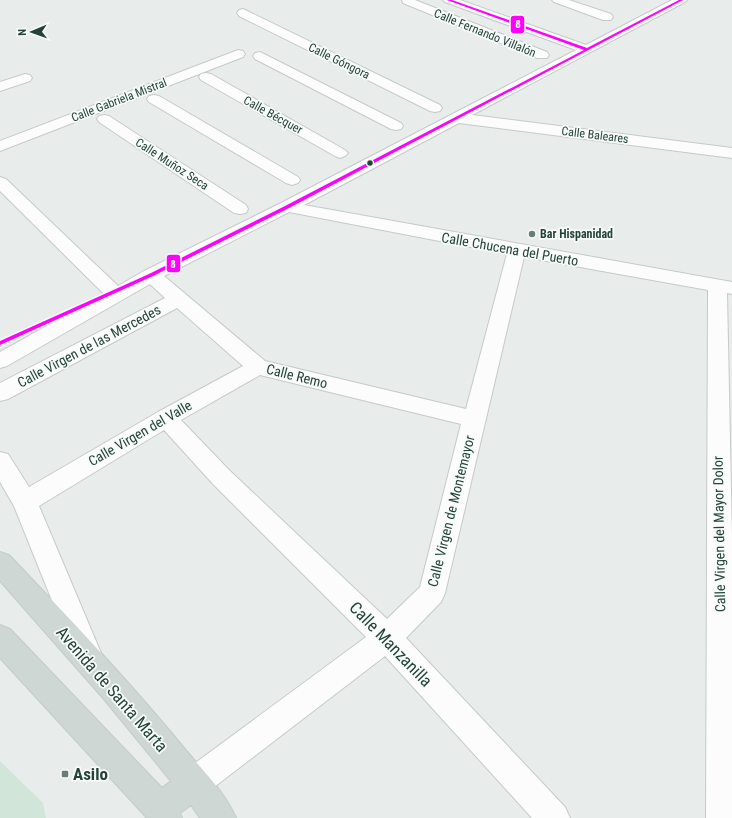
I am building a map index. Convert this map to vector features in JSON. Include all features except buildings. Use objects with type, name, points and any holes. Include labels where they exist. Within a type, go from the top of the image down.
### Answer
[{"type":"main road","name":"Avenida de Santa Marta","points":[[0,563],[91,662],[194,782],[220,818]]},
{"type":"main road","points":[[0,638],[163,814],[194,782]]},
{"type":"street","points":[[449,0],[586,49]]},
{"type":"street","points":[[558,0],[607,17]]},
{"type":"street","points":[[0,344],[151,275],[288,207],[681,0]]},
{"type":"street","name":"Calle Fernando Villalón","points":[[407,1],[542,55]]},
{"type":"street","name":"Calle Góngora","points":[[243,13],[435,108]]},
{"type":"street","name":"Calle Gabriela Mistral","points":[[0,146],[238,54]]},
{"type":"street","points":[[260,56],[396,126]]},
{"type":"street","name":"Calle Bécquer","points":[[206,77],[340,153]]},
{"type":"street","points":[[0,87],[25,78]]},
{"type":"street","points":[[154,99],[292,180]]},
{"type":"street","name":"Calle Baleares","points":[[458,118],[732,153]]},
{"type":"street","name":"Calle Muñoz Seca","points":[[104,119],[240,208]]},
{"type":"street","points":[[0,182],[113,292]]},
{"type":"street","name":"Calle Chucena del Puerto","points":[[288,207],[724,287]]},
{"type":"street","name":"Calle Virgen de Montemayor","points":[[194,782],[387,638],[432,593],[517,250]]},
{"type":"street","points":[[0,361],[151,275]]},
{"type":"street","name":"Calle Remo","points":[[151,275],[258,367],[474,419]]},
{"type":"street","name":"Calle Virgen del Mayor Dolor","points":[[722,818],[727,785],[724,287]]},
{"type":"street","name":"Calle Virgen de las Mercedes","points":[[0,393],[178,299]]},
{"type":"street","name":"Calle Virgen del Valle","points":[[24,502],[166,418],[258,367]]},
{"type":"street","name":"Calle Manzanilla","points":[[166,418],[221,477],[387,638],[554,818]]},
{"type":"street","points":[[0,461],[24,502],[91,662]]},
{"type":"green space","points":[[0,761],[43,803],[46,818],[0,818]]},
{"type":"transit line","name":"8","points":[[449,0],[586,49]]},
{"type":"transit line","name":"8","points":[[0,343],[151,275],[287,207],[681,0]]},
{"type":"place","name":"Bar Hispanidad","points":[[532,234]]},
{"type":"place","name":"Asilo","points":[[65,774]]}]
